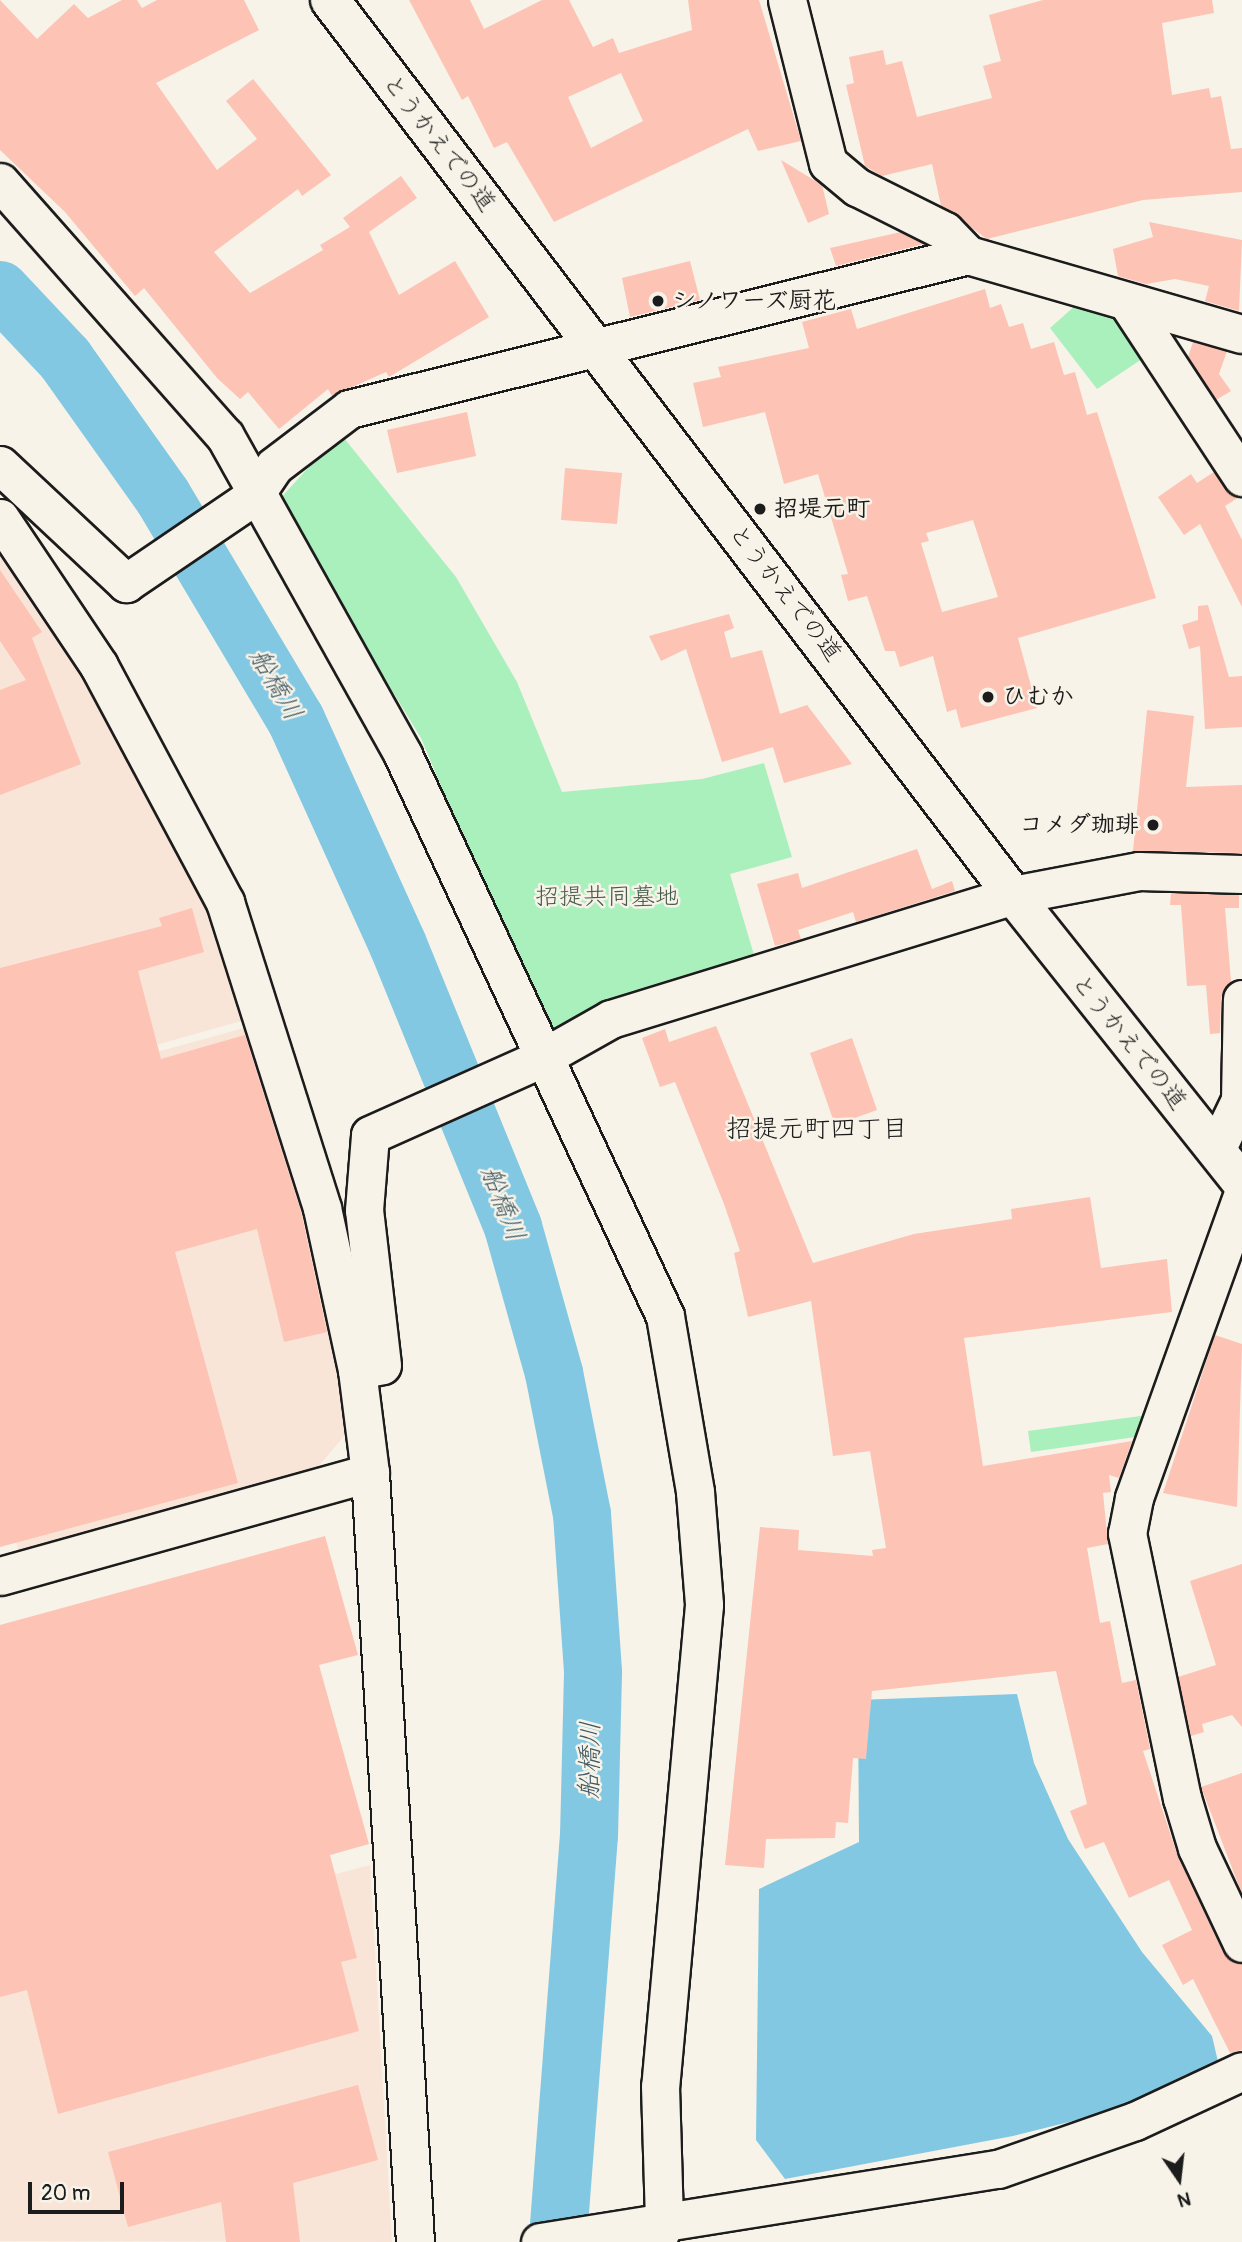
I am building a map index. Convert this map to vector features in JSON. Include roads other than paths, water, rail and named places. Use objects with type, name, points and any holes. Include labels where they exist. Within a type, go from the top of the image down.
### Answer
[{"type":"street","name":"とうかえでの道","points":[[330,0],[1013,895],[1242,1183]]},
{"type":"street","points":[[787,0],[828,163],[858,187],[945,231],[968,255],[1129,305],[1242,334]]},
{"type":"street","points":[[0,182],[225,436],[247,500],[403,755],[533,1061],[610,1189],[665,1316],[695,1492],[704,1605],[660,2086],[650,2230]]},
{"type":"street","points":[[0,466],[97,561],[126,583],[247,500],[274,466],[349,409],[556,355],[599,351],[968,255]]},
{"type":"street","points":[[1129,305],[1242,477]]},
{"type":"street","points":[[0,518],[99,666],[225,902],[323,1208],[356,1370],[370,1474],[415,2242]]},
{"type":"street","points":[[356,1370],[382,1365],[364,1210],[370,1135],[533,1061],[611,1019],[1013,895],[1139,871],[1242,874]]},
{"type":"street","points":[[1216,1150],[1240,1089],[1242,999]]},
{"type":"street","points":[[1242,1196],[1134,1498],[1127,1533],[1186,1810],[1242,1943]]},
{"type":"street","points":[[0,1576],[370,1474]]},
{"type":"street","points":[[540,2242],[650,2230],[998,2169],[1135,2121],[1242,2071]]},
{"type":"water","points":[[1017,1694],[1034,1763],[1068,1839],[1142,1952],[1212,2036],[1220,2070],[1187,2074],[1113,2111],[1013,2136],[785,2179],[756,2140],[759,1889],[859,1842],[858,1700]]},
{"type":"waterway","name":"船橋川","points":[[0,290],[65,359],[163,497],[296,720],[398,945],[513,1227],[554,1373],[582,1514],[593,1673],[589,1835],[558,2242]]},
{"type":"place","name":"シノワーズ厨花","points":[[658,301]]},
{"type":"place","name":"招堤元町","points":[[760,509]]},
{"type":"place","name":"ひむか","points":[[988,697]]},
{"type":"place","name":"コメダ珈琲","points":[[1153,825]]},
{"type":"district","name":"招提元町四丁目","points":[[817,1130]]},
{"type":"park label","name":"招提共同墓地","points":[[607,897]]}]
